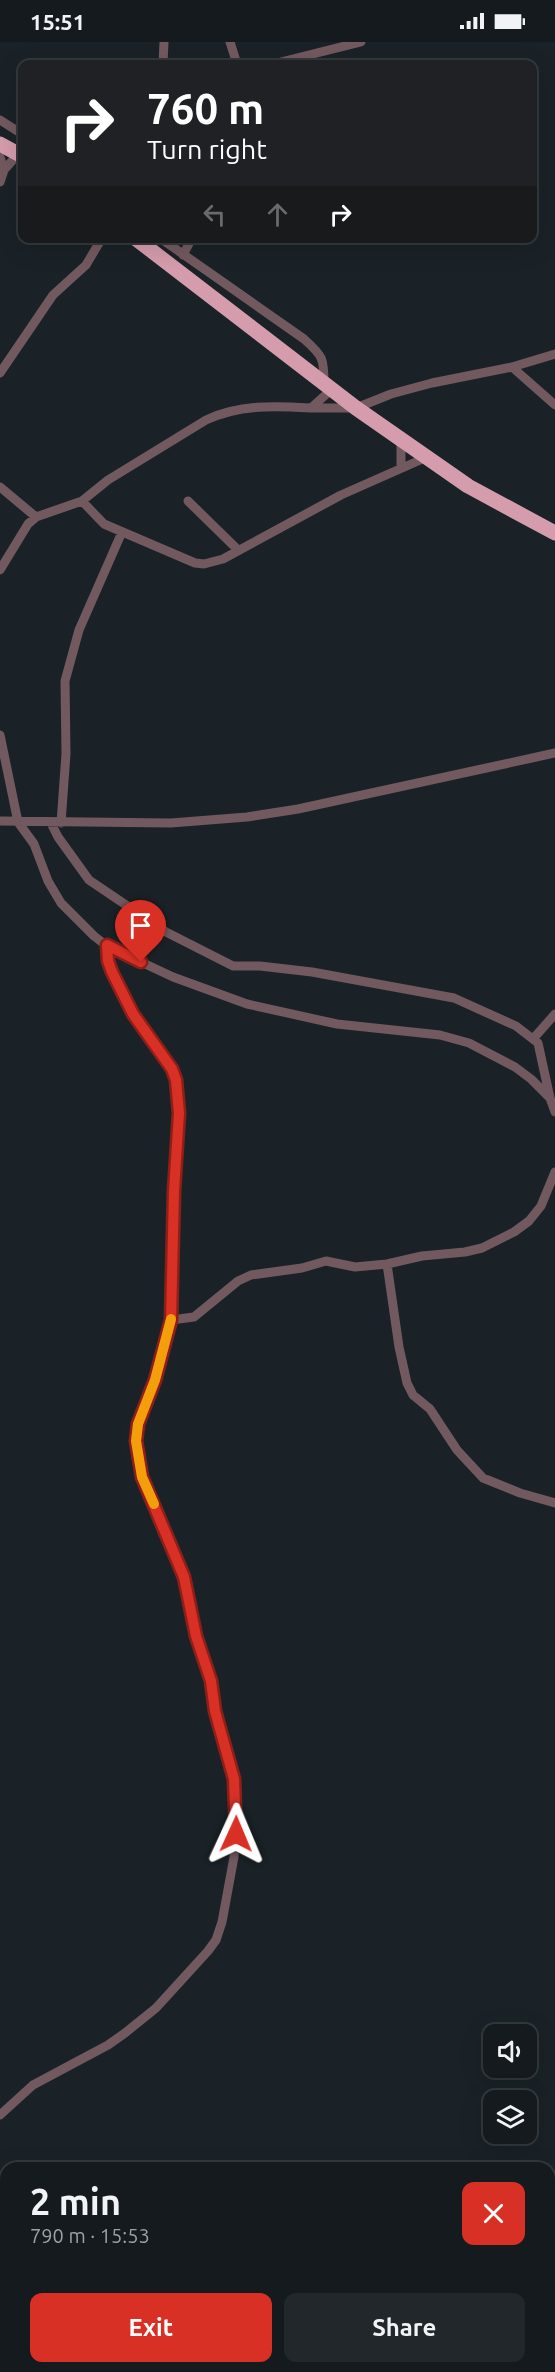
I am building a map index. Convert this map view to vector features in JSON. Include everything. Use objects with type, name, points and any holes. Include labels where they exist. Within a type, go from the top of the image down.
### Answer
[{"type":"highway","points":[[0,144],[18,153]]},
{"type":"highway","points":[[141,243],[356,408],[468,486],[555,533]]},
{"type":"street","points":[[163,60],[164,42]]},
{"type":"street","points":[[231,42],[236,60]]},
{"type":"street","points":[[289,60],[362,42]]},
{"type":"street","points":[[0,120],[18,131]]},
{"type":"street","points":[[0,157],[4,170]]},
{"type":"street","points":[[0,182],[4,170],[18,158]]},
{"type":"street","points":[[0,373],[53,296],[86,265],[99,243]]},
{"type":"street","points":[[167,243],[310,344],[324,362],[327,387],[311,408]]},
{"type":"street","points":[[183,255],[189,243]]},
{"type":"street","points":[[0,570],[28,524],[36,517],[82,501],[108,480],[223,412],[256,406],[356,408],[391,394],[432,383],[512,367],[555,354]]},
{"type":"street","points":[[512,367],[555,405]]},
{"type":"street","points":[[401,439],[401,467]]},
{"type":"street","points":[[82,501],[97,519],[122,532],[195,563],[204,564],[223,560],[341,495],[427,457]]},
{"type":"street","points":[[0,487],[36,517]]},
{"type":"street","points":[[188,501],[238,550]]},
{"type":"street","points":[[61,823],[66,754],[65,681],[79,630],[122,532]]},
{"type":"street","points":[[0,735],[18,822],[34,844],[48,881],[61,903],[94,936],[107,945],[173,977],[247,1004],[337,1024],[440,1035],[469,1043],[515,1067],[550,1098]]},
{"type":"street","points":[[0,821],[171,824],[247,817],[298,809],[555,753]]},
{"type":"street","points":[[51,823],[58,837],[89,880],[166,932],[233,966],[260,966],[312,972],[454,998],[516,1026],[538,1043],[555,1112]]},
{"type":"street","points":[[0,2115],[33,2085],[108,2045],[156,2008],[208,1951],[216,1940],[229,1892],[236,1834],[234,1779],[215,1711],[211,1681],[196,1636],[184,1577],[142,1477],[136,1441],[138,1424],[155,1380],[171,1320],[174,1191],[179,1113],[176,1080],[172,1069],[133,1014],[112,972],[108,961],[107,945]]},
{"type":"street","points":[[533,1039],[555,1014]]},
{"type":"street","points":[[171,1320],[194,1317],[207,1309],[238,1281],[251,1275],[302,1268],[326,1261],[355,1267],[482,1248],[514,1232],[529,1221],[541,1206],[555,1172]]},
{"type":"street","points":[[387,1264],[399,1347],[407,1383],[413,1395],[430,1409],[457,1450],[483,1478],[520,1493],[555,1503]]},
{"type":"slow traffic","points":[[154,1504],[142,1477],[136,1441],[138,1424],[155,1380],[171,1319]]},
{"type":"route","points":[[141,962],[107,945],[108,961],[112,972],[133,1014],[172,1069],[176,1080],[179,1113],[174,1191],[171,1320],[155,1380],[138,1424],[136,1441],[142,1477],[184,1577],[196,1636],[211,1681],[215,1711],[234,1779],[236,1834]]}]
